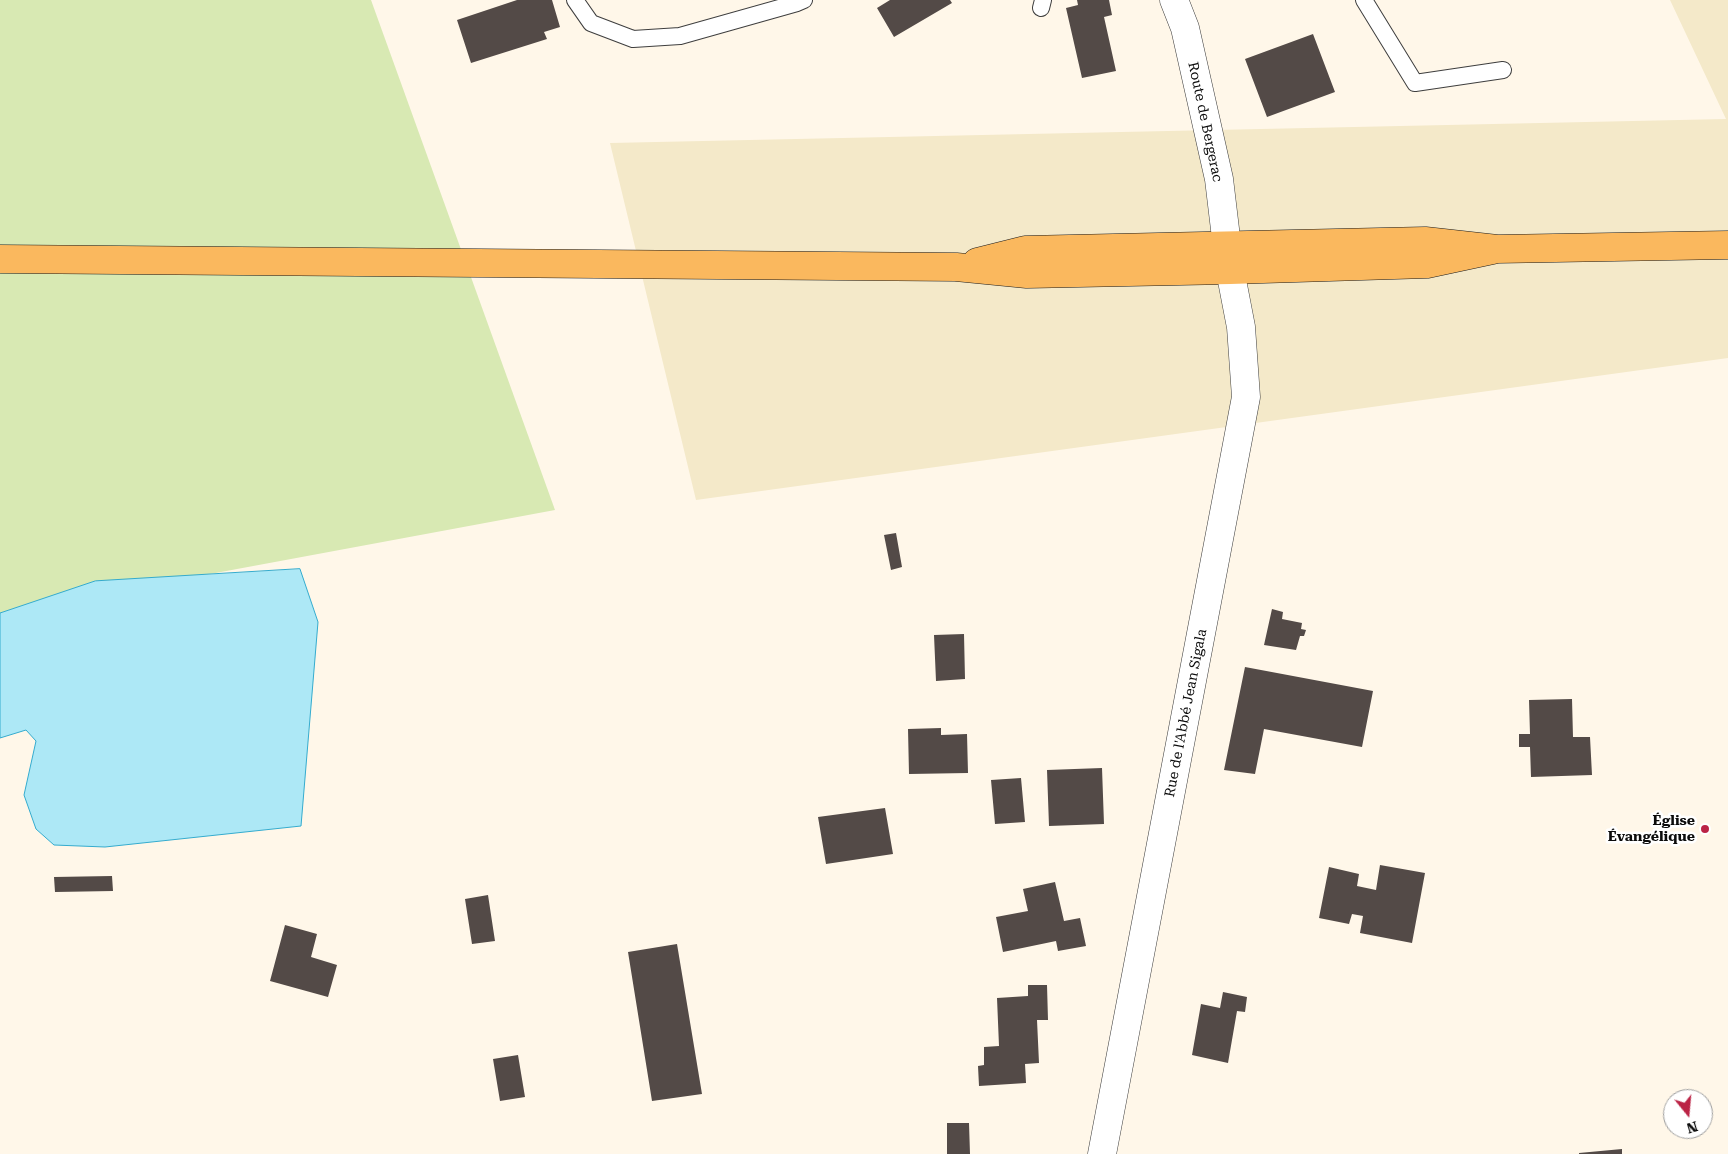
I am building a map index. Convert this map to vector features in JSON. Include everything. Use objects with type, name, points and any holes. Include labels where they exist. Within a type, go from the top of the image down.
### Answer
[{"type":"main road","points":[[0,259],[956,267],[1025,250],[1228,258],[1425,241],[1497,249],[1728,245]]},
{"type":"street","name":"Route de Bergerac","points":[[1174,0],[1185,28],[1219,179],[1228,258]]},
{"type":"street","points":[[1185,28],[1189,0]]},
{"type":"street","name":"Rue de l'Abbé Jean Sigala","points":[[1102,1154],[1246,397],[1241,327],[1228,258]]},
{"type":"lane","points":[[575,0],[591,23],[633,39],[680,36],[804,0]]},
{"type":"lane","points":[[1364,0],[1415,82],[1503,70]]},
{"type":"shaded area","points":[[1670,0],[1728,0],[1728,358],[696,500],[610,143],[1726,119]]},
{"type":"green space","points":[[0,0],[371,0],[555,510],[0,613]]},
{"type":"water","points":[[300,569],[318,622],[301,826],[105,847],[54,845],[36,829],[24,795],[36,741],[26,730],[0,738],[0,613],[95,581]]},
{"type":"building","points":[[517,0],[552,0],[560,27],[544,32],[547,39],[471,63],[457,20]]},
{"type":"building","points":[[890,0],[950,0],[952,3],[894,37],[877,8]]},
{"type":"building","points":[[1077,0],[1109,0],[1112,15],[1104,17],[1116,71],[1082,78],[1066,8],[1078,5]]},
{"type":"building","points":[[1313,34],[1335,92],[1267,117],[1245,59]]},
{"type":"building","points":[[896,533],[902,567],[891,570],[884,535]]},
{"type":"building","points":[[1272,609],[1283,612],[1282,619],[1302,623],[1301,629],[1306,630],[1304,636],[1300,636],[1296,650],[1264,645]]},
{"type":"building","points":[[964,634],[965,679],[936,681],[934,635]]},
{"type":"building","points":[[1245,667],[1373,691],[1362,747],[1264,729],[1255,774],[1224,770]]},
{"type":"building","points":[[1572,699],[1573,737],[1590,737],[1592,775],[1531,777],[1530,747],[1519,747],[1519,734],[1530,734],[1529,700]]},
{"type":"building","points":[[941,728],[941,735],[967,734],[968,773],[909,774],[908,729]]},
{"type":"building","points":[[1102,768],[1104,824],[1049,826],[1047,770]]},
{"type":"building","points":[[1021,778],[1025,822],[995,824],[991,780]]},
{"type":"building","points":[[885,808],[893,854],[826,864],[818,817]]},
{"type":"building","points":[[1380,865],[1425,873],[1412,943],[1360,933],[1363,916],[1352,914],[1349,924],[1319,918],[1329,867],[1359,874],[1357,886],[1376,890]]},
{"type":"building","points":[[112,876],[113,891],[55,892],[54,877]]},
{"type":"building","points":[[1055,882],[1064,921],[1080,918],[1086,946],[1058,951],[1056,941],[1003,952],[996,917],[1028,911],[1023,889]]},
{"type":"building","points":[[488,895],[495,941],[472,944],[465,899]]},
{"type":"building","points":[[285,925],[317,934],[311,957],[337,965],[328,997],[270,981]]},
{"type":"building","points":[[677,944],[702,1094],[652,1101],[628,952]]},
{"type":"building","points":[[1028,985],[1047,985],[1048,1020],[1037,1020],[1039,1063],[1025,1064],[1026,1083],[979,1086],[978,1066],[984,1065],[984,1047],[999,1046],[997,998],[1028,996]]},
{"type":"building","points":[[1223,992],[1247,997],[1245,1012],[1237,1011],[1228,1063],[1192,1055],[1201,1004],[1220,1008]]},
{"type":"building","points":[[518,1055],[525,1097],[500,1101],[493,1059]]},
{"type":"building","points":[[947,1123],[969,1123],[970,1154],[947,1154]]},
{"type":"building","points":[[1622,1149],[1622,1154],[1579,1154],[1579,1153]]},
{"type":"place","name":"Église Évangélique","points":[[1705,829]]}]
